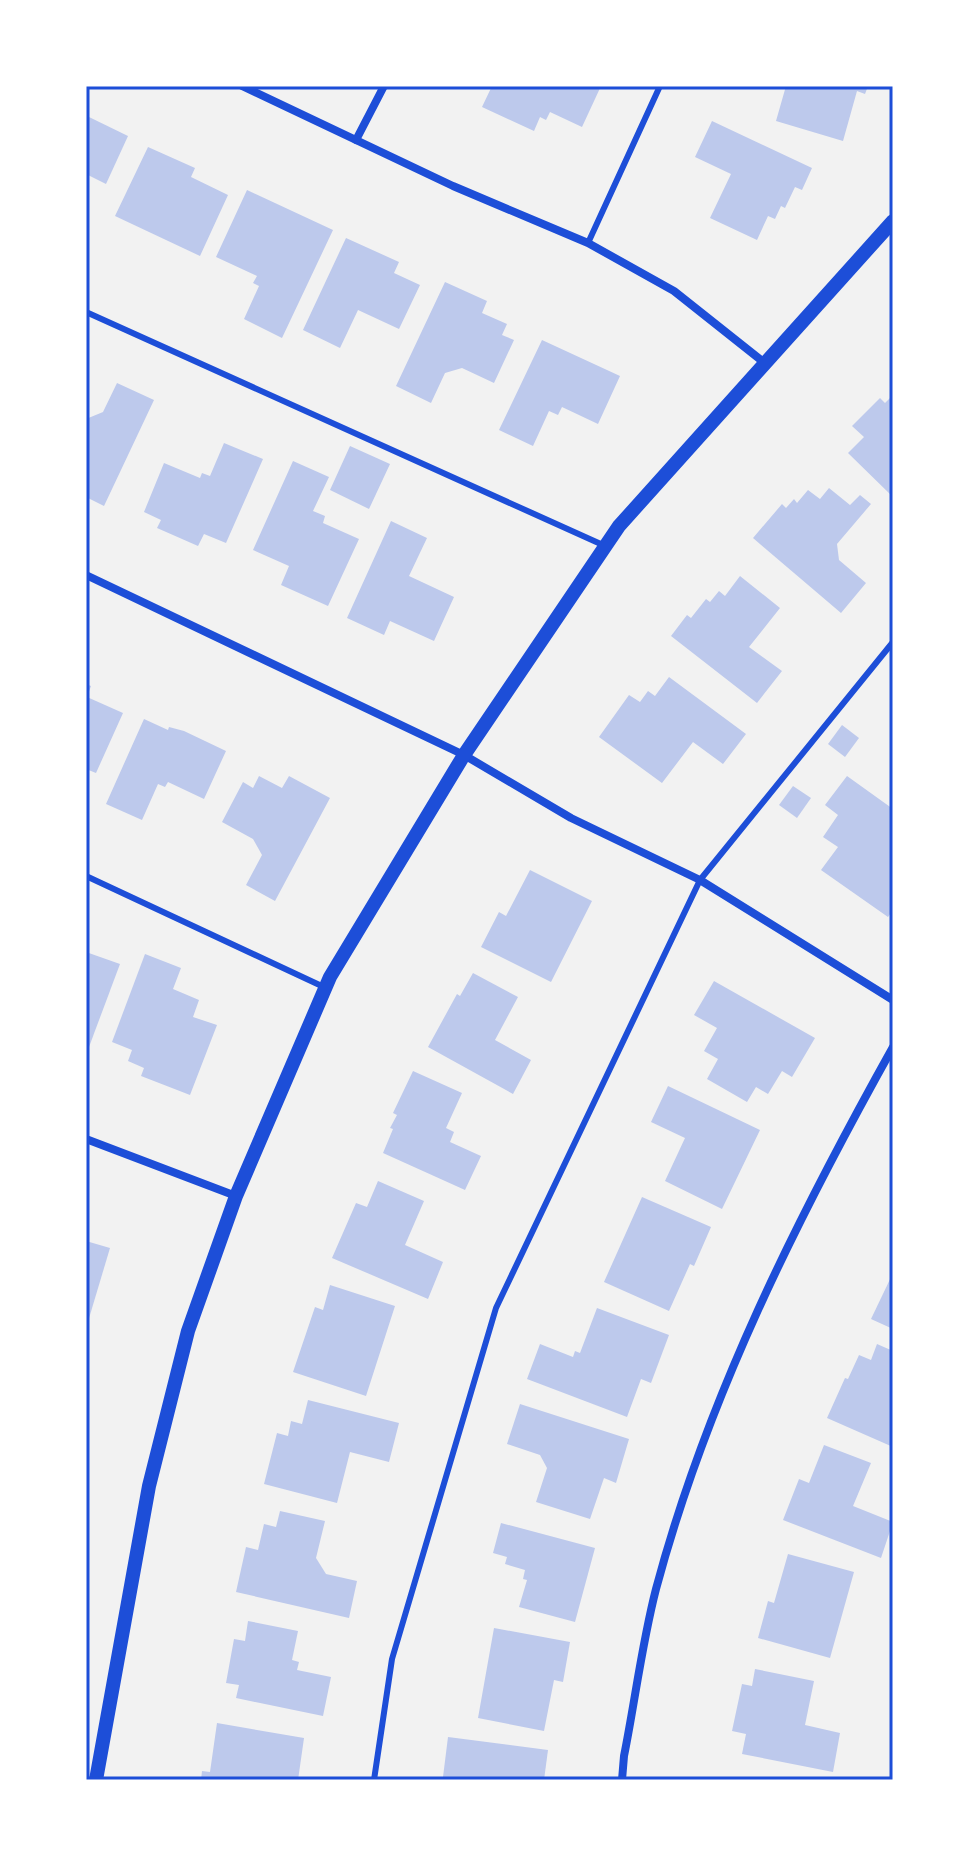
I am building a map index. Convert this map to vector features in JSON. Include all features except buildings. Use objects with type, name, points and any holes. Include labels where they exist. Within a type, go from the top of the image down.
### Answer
[{"type":"street","points":[[242,86],[453,186],[588,243],[674,291],[766,364]]},
{"type":"street","points":[[356,140],[384,86]]},
{"type":"street","points":[[96,1780],[149,1486],[188,1331],[236,1196],[326,988],[464,755],[619,526],[893,221]]},
{"type":"street","points":[[86,575],[464,755],[571,818],[700,880],[893,1000]]},
{"type":"street","points":[[622,1780],[656,1590],[708,1426],[741,1347],[838,1146],[893,1047]]},
{"type":"street","points":[[86,1139],[236,1196]]},
{"type":"lane","points":[[588,243],[660,86]]},
{"type":"lane","points":[[86,312],[607,546]]},
{"type":"lane","points":[[374,1780],[392,1659],[496,1308],[700,880],[893,642]]},
{"type":"lane","points":[[86,876],[326,988]]}]
